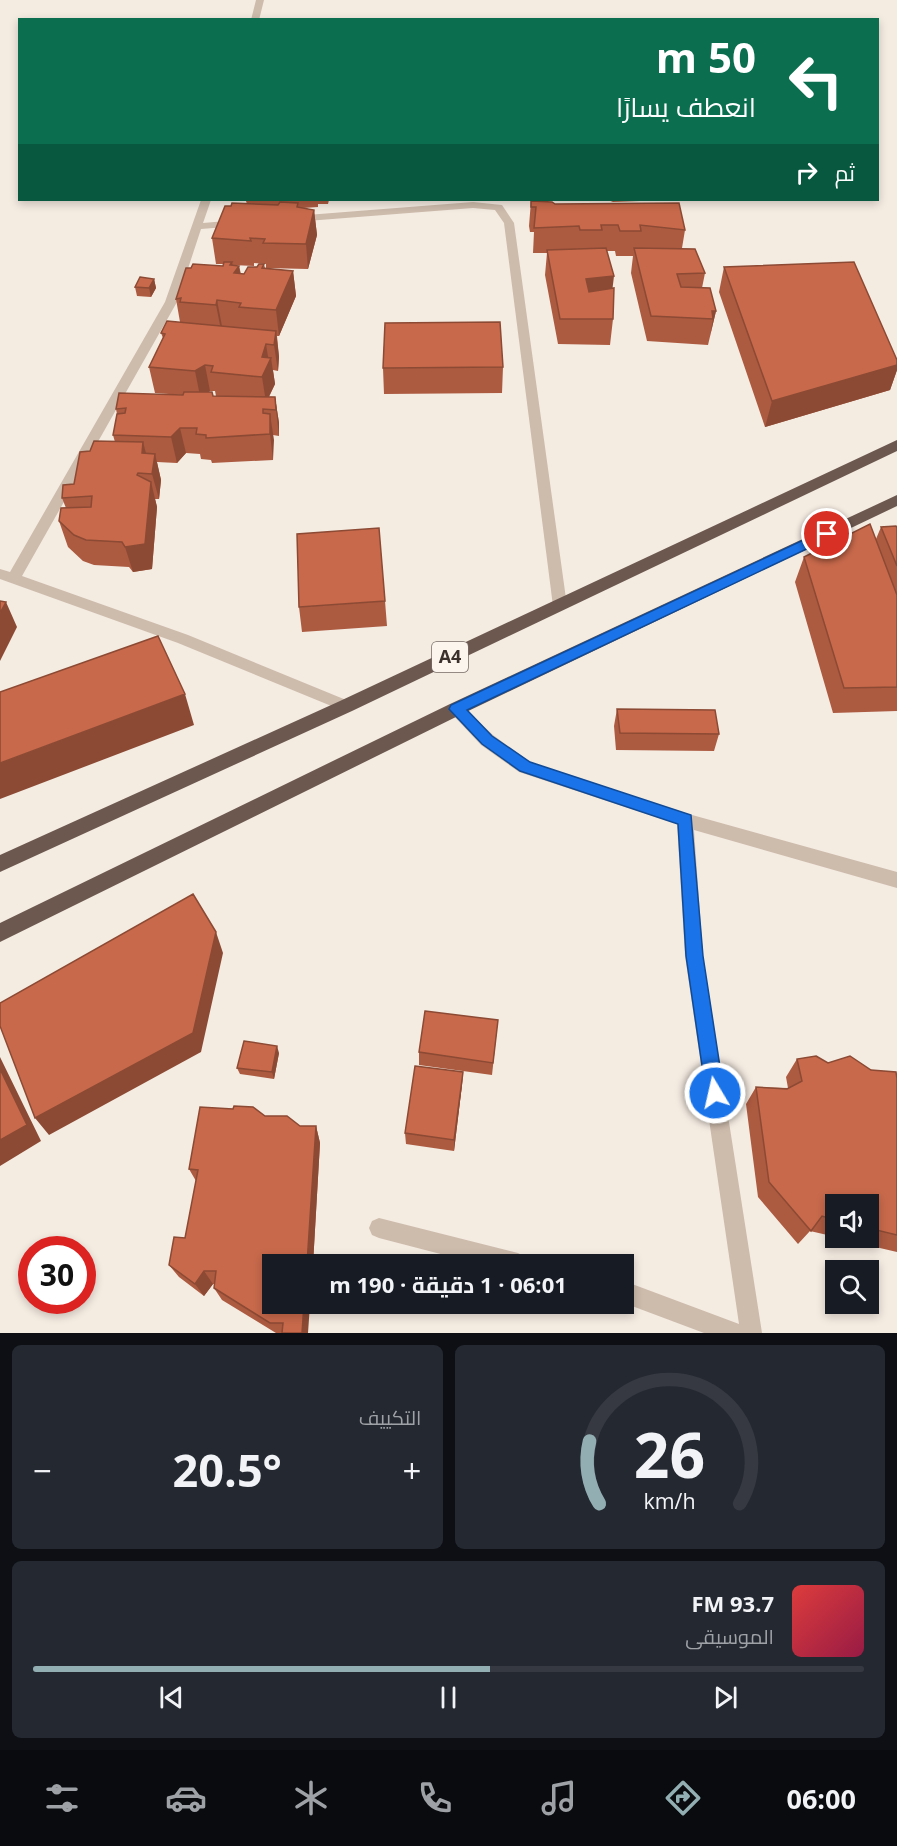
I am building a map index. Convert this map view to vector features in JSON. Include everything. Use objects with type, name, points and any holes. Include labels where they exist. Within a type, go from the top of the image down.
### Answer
[{"type":"highway","name":"A4","points":[[0,864],[346,706],[897,445]]},
{"type":"highway","name":"A4","points":[[0,933],[456,709],[897,500]]},
{"type":"street","points":[[256,18],[260,0]]},
{"type":"street","points":[[206,201],[171,302],[7,576],[183,639],[346,706]]},
{"type":"street","points":[[282,220],[473,205],[491,206],[503,211],[509,223],[520,288],[560,606]]},
{"type":"street","points":[[199,226],[246,223]]},
{"type":"street","points":[[456,709],[487,740],[525,767],[685,819],[897,880]]},
{"type":"street","points":[[685,819],[694,956],[751,1333]]},
{"type":"street","points":[[379,1228],[479,1254]]},
{"type":"street","points":[[634,1296],[733,1333]]},
{"type":"building","points":[[531,201],[555,204],[679,203],[685,230],[640,225],[641,231],[620,231],[618,225],[601,225],[602,230],[580,230],[579,226],[534,228],[536,207],[531,207]]},
{"type":"building","points":[[280,202],[298,203],[297,207],[314,210],[306,244],[263,243],[265,239],[250,238],[251,241],[212,238],[225,206],[231,206],[232,203],[278,205]]},
{"type":"building","points":[[606,248],[614,276],[586,279],[589,292],[614,288],[613,319],[560,319],[547,250]]},
{"type":"building","points":[[634,248],[695,249],[705,273],[677,274],[681,287],[710,288],[716,311],[712,311],[713,319],[651,316]]},
{"type":"building","points":[[224,262],[232,262],[230,265],[239,266],[234,273],[244,274],[248,267],[257,267],[259,264],[264,264],[262,268],[293,271],[276,310],[239,307],[241,303],[217,300],[216,305],[180,302],[181,298],[176,299],[186,268],[191,268],[193,264],[223,266]]},
{"type":"building","points":[[854,262],[897,360],[897,365],[772,401],[724,267]]},
{"type":"building","points":[[140,277],[154,279],[149,288],[135,287]]},
{"type":"building","points":[[167,321],[276,331],[274,345],[266,344],[262,357],[271,358],[262,377],[211,372],[213,366],[205,365],[195,371],[149,367],[165,334],[161,333]]},
{"type":"building","points":[[500,322],[503,367],[383,368],[385,323]]},
{"type":"building","points":[[184,392],[212,392],[213,396],[275,397],[276,410],[263,409],[263,413],[270,414],[270,434],[206,438],[206,435],[196,434],[197,428],[180,428],[171,437],[113,435],[117,414],[125,413],[126,408],[116,409],[119,393],[183,395]]},
{"type":"building","points":[[94,441],[143,442],[142,453],[155,454],[152,474],[138,473],[137,475],[151,482],[145,544],[125,547],[122,542],[86,540],[74,535],[59,521],[61,508],[91,507],[92,496],[62,498],[63,485],[74,484],[80,452],[90,451]]},
{"type":"building","points":[[870,524],[897,595],[897,687],[844,688],[804,557]]},
{"type":"building","points":[[896,526],[897,528],[897,566],[881,527]]},
{"type":"building","points":[[379,528],[385,601],[299,607],[297,534]]},
{"type":"building","points":[[0,601],[6,602],[0,613]]},
{"type":"building","points":[[158,636],[185,694],[0,763],[0,692]]},
{"type":"building","points":[[617,709],[715,710],[719,734],[620,733]]},
{"type":"building","points":[[193,894],[216,932],[193,1033],[35,1118],[0,1026],[0,1003]]},
{"type":"building","points":[[425,1011],[498,1020],[493,1063],[419,1052]]},
{"type":"building","points":[[244,1041],[277,1046],[272,1072],[237,1068]]},
{"type":"building","points":[[816,1056],[828,1063],[850,1056],[871,1070],[896,1072],[897,1235],[879,1231],[879,1194],[825,1194],[825,1217],[822,1216],[811,1231],[769,1182],[756,1087],[787,1089],[802,1081],[797,1059]]},
{"type":"building","points":[[415,1066],[463,1072],[454,1140],[405,1133]]},
{"type":"building","points":[[0,1069],[27,1125],[0,1140]]},
{"type":"building","points":[[234,1106],[253,1107],[265,1116],[287,1116],[300,1126],[316,1126],[308,1254],[262,1254],[262,1314],[303,1314],[302,1333],[282,1333],[283,1323],[270,1323],[214,1288],[216,1271],[204,1271],[195,1284],[169,1265],[174,1237],[185,1238],[198,1170],[189,1169],[200,1107],[233,1109]]},
{"type":"route","points":[[715,1093],[694,956],[685,819],[525,767],[487,740],[456,709],[827,534]]}]
